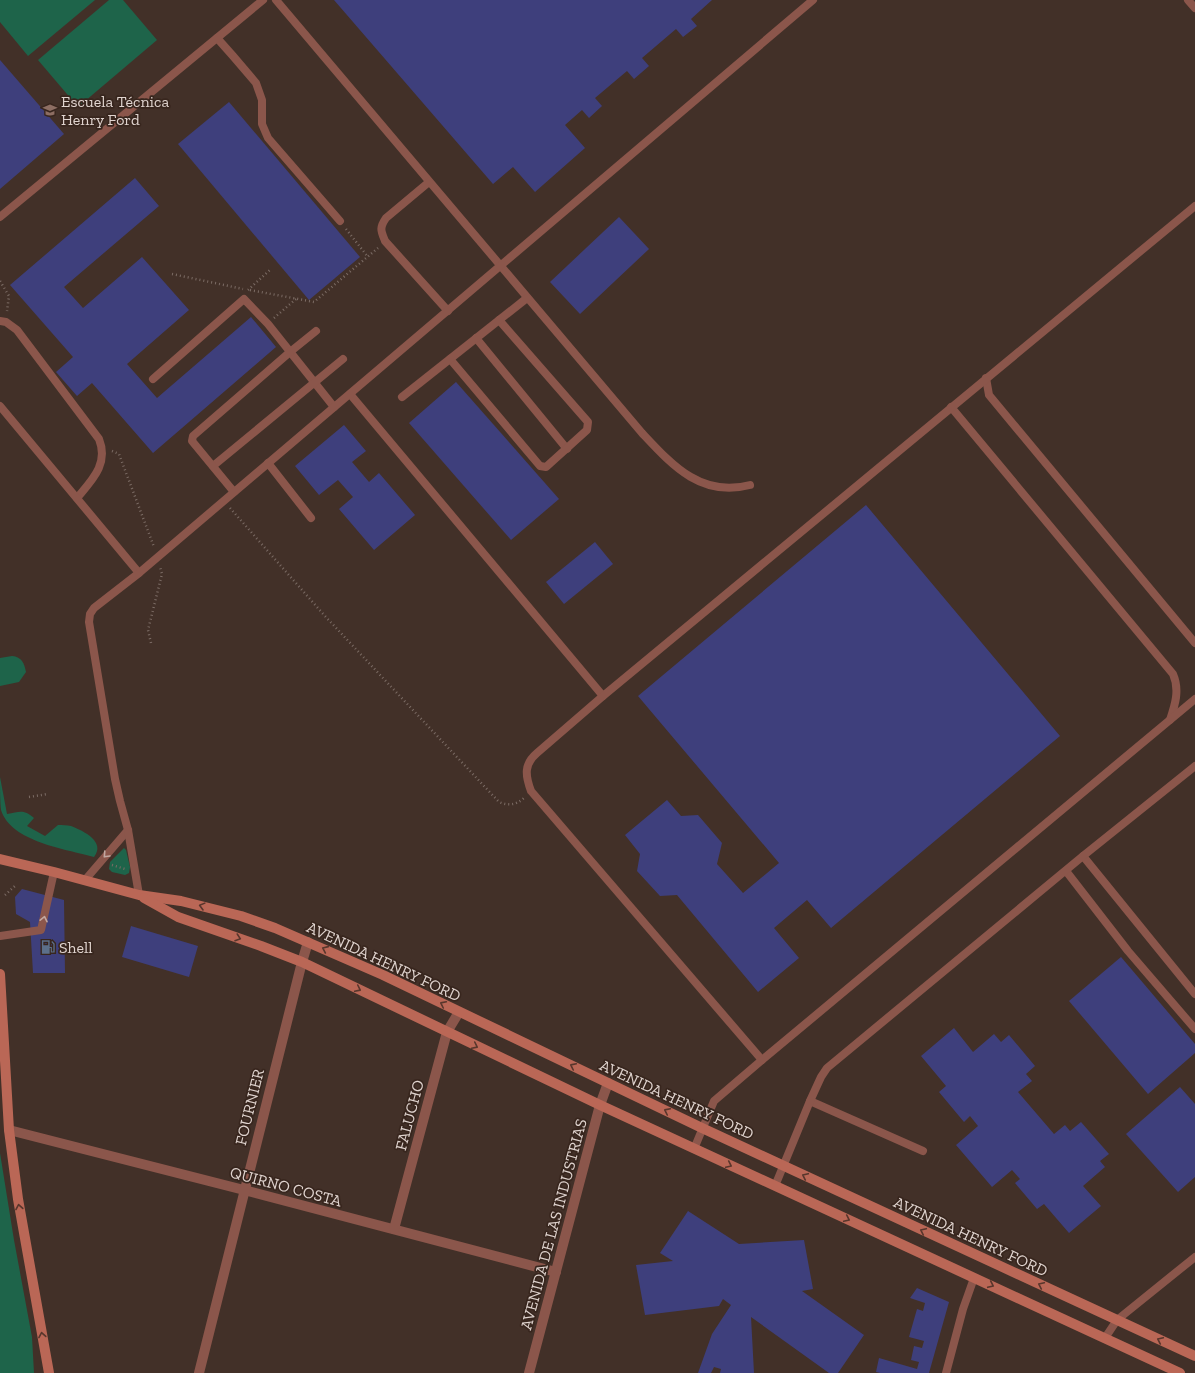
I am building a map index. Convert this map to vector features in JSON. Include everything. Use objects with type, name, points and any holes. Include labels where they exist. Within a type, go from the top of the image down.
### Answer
[{"type":"main road","name":"AVENIDA HENRY FORD","points":[[0,859],[139,895],[181,901],[241,916],[276,928],[383,975],[702,1128],[1195,1356]]},
{"type":"main road","name":"AVENIDA HENRY FORD","points":[[139,895],[178,917],[302,962],[600,1105],[1180,1373]]},
{"type":"main road","points":[[0,974],[9,1130],[18,1199],[49,1373]]},
{"type":"street","name":"FOURNIER","points":[[199,1373],[244,1190],[308,942]]},
{"type":"street","name":"FALUCHO","points":[[394,1229],[447,1032],[459,1012]]},
{"type":"street","name":"AVENIDA DE LAS INDUSTRIAS","points":[[529,1373],[600,1105],[608,1083]]},
{"type":"street","name":"QUIRNO COSTA","points":[[9,1130],[556,1272]]},
{"type":"lane","points":[[0,218],[263,0]]},
{"type":"lane","points":[[276,0],[527,298],[642,433],[671,464],[704,484],[738,488],[750,485]]},
{"type":"lane","points":[[139,895],[128,830],[115,779],[89,622],[90,614],[94,608],[158,557],[448,311],[499,265],[813,0]]},
{"type":"lane","points":[[1188,0],[1195,8]]},
{"type":"lane","points":[[217,38],[256,84],[262,100],[262,124],[268,138],[340,221]]},
{"type":"lane","points":[[429,182],[386,218],[382,224],[381,232],[386,242],[448,311]]},
{"type":"lane","points":[[762,1060],[532,791],[526,774],[531,758],[986,378],[1195,206]]},
{"type":"lane","points":[[153,379],[244,298],[268,324],[334,407]]},
{"type":"lane","points":[[402,397],[527,298]]},
{"type":"lane","points":[[450,359],[540,466],[546,467],[587,430],[588,422],[499,320]]},
{"type":"lane","points":[[3,321],[17,330],[99,439],[102,447],[102,462],[95,476],[77,498]]},
{"type":"lane","points":[[234,492],[192,441],[193,436],[316,331]]},
{"type":"lane","points":[[476,338],[566,449]]},
{"type":"lane","points":[[213,466],[343,359]]},
{"type":"lane","points":[[986,378],[989,395],[1195,643]]},
{"type":"lane","points":[[350,394],[604,696]]},
{"type":"lane","points":[[0,406],[139,573]]},
{"type":"lane","points":[[951,408],[1173,674],[1176,682],[1177,695],[1170,720]]},
{"type":"lane","points":[[268,463],[311,518]]},
{"type":"lane","points":[[694,1148],[714,1101],[1195,699]]},
{"type":"lane","points":[[775,1186],[820,1078],[827,1068],[1083,856],[1194,770]]},
{"type":"lane","points":[[85,880],[128,830]]},
{"type":"lane","points":[[1083,856],[1195,994]]},
{"type":"lane","points":[[1066,871],[1128,951],[1195,1029]]},
{"type":"lane","points":[[0,936],[41,930],[54,872]]},
{"type":"lane","points":[[810,1101],[923,1151]]},
{"type":"lane","points":[[1105,1338],[1117,1320],[1195,1257]]},
{"type":"lane","points":[[946,1373],[963,1308],[974,1278]]},
{"type":"path","points":[[340,221],[368,257]]},
{"type":"path","points":[[172,274],[314,302],[386,242]]},
{"type":"path","points":[[244,298],[248,290],[271,269]]},
{"type":"path","points":[[0,281],[9,296],[3,321]]},
{"type":"path","points":[[268,324],[296,299]]},
{"type":"path","points":[[102,447],[119,454],[158,557],[162,574],[148,630],[151,643]]},
{"type":"path","points":[[224,501],[324,615],[500,802],[505,804],[517,804],[532,791]]},
{"type":"path","points":[[29,797],[48,794]]},
{"type":"path","points":[[112,865],[127,870]]},
{"type":"path","points":[[5,895],[15,886]]},
{"type":"green space","points":[[0,0],[95,0],[28,56],[0,22]]},
{"type":"green space","points":[[109,0],[123,0],[157,40],[78,107],[38,60]]},
{"type":"green space","points":[[12,656],[22,661],[26,672],[19,682],[0,686],[0,658]]},
{"type":"green space","points":[[0,777],[7,814],[21,812],[27,813],[34,818],[27,826],[45,836],[58,825],[71,826],[82,831],[95,842],[97,852],[94,857],[55,847],[27,837],[16,830],[7,821],[1,810]]},
{"type":"green space","points":[[124,848],[126,850],[130,867],[129,873],[125,875],[112,872],[109,869],[110,862]]},
{"type":"green space","points":[[0,1153],[32,1337],[34,1373],[0,1373]]},
{"type":"building","points":[[334,0],[712,0],[691,19],[697,26],[683,37],[676,29],[642,58],[649,66],[634,79],[627,71],[595,98],[602,106],[589,118],[582,110],[565,125],[585,148],[535,192],[513,167],[493,184]]},
{"type":"building","name":"Escuela Técnica Henry Ford","points":[[0,60],[64,134],[0,189]]},
{"type":"building","points":[[229,102],[360,257],[309,300],[178,144]]},
{"type":"building","points":[[135,178],[159,206],[64,287],[83,308],[142,257],[189,310],[127,364],[157,398],[251,317],[276,347],[153,453],[92,383],[77,396],[56,372],[73,357],[10,285]]},
{"type":"building","points":[[619,217],[649,249],[580,314],[550,282]]},
{"type":"building","points":[[456,382],[559,499],[511,540],[409,423]]},
{"type":"building","points":[[344,425],[366,451],[352,462],[369,482],[379,473],[415,515],[374,550],[339,509],[353,497],[338,480],[319,495],[295,466]]},
{"type":"building","points":[[866,505],[1060,736],[831,928],[807,900],[774,928],[799,958],[758,992],[677,895],[660,896],[637,871],[640,854],[625,835],[667,800],[681,816],[698,815],[722,843],[717,864],[743,893],[779,863],[638,696]]},
{"type":"building","points":[[595,542],[613,564],[564,604],[546,582]]},
{"type":"building","name":"Shell","points":[[22,889],[64,900],[65,973],[33,973],[30,922],[16,914],[15,897]]},
{"type":"building","points":[[131,926],[198,946],[189,977],[122,957]]},
{"type":"building","points":[[1121,957],[1195,1044],[1195,1053],[1148,1094],[1069,1001]]},
{"type":"building","points":[[954,1028],[973,1052],[994,1034],[1001,1042],[1009,1035],[1035,1066],[1026,1074],[1032,1081],[1018,1092],[1054,1134],[1065,1125],[1070,1131],[1081,1122],[1109,1154],[1100,1161],[1105,1167],[1083,1186],[1101,1206],[1069,1233],[1044,1204],[1037,1209],[1015,1183],[1020,1179],[1012,1170],[992,1187],[956,1145],[978,1126],[970,1116],[964,1122],[939,1092],[946,1086],[921,1056]]},
{"type":"building","points":[[1180,1087],[1195,1104],[1195,1177],[1178,1192],[1126,1134]]},
{"type":"building","points":[[688,1211],[739,1244],[804,1240],[813,1289],[802,1291],[864,1335],[838,1373],[829,1373],[751,1317],[754,1373],[720,1373],[721,1369],[714,1367],[711,1373],[698,1373],[712,1334],[731,1305],[723,1299],[719,1306],[645,1315],[636,1265],[673,1261],[660,1253]]},
{"type":"building","points":[[917,1288],[949,1302],[929,1373],[876,1372],[879,1358],[917,1369],[919,1362],[911,1360],[914,1346],[922,1348],[924,1341],[909,1337],[917,1309],[923,1311],[925,1303],[910,1298]]},
{"type":"place","name":"Escuela Técnica Henry Ford","points":[[50,110]]},
{"type":"place","name":"Shell","points":[[48,947]]}]
